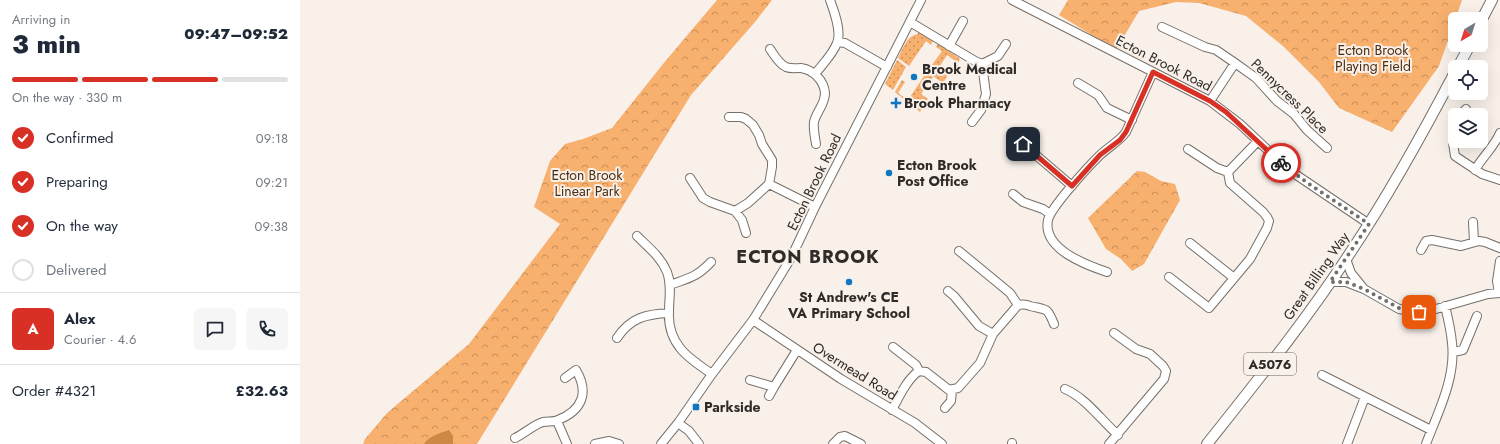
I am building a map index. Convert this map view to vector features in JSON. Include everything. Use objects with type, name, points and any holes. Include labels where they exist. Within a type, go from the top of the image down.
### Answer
[{"type":"main road","points":[[1485,12],[1490,2]]},
{"type":"main road","name":"Great Billing Way","points":[[1207,444],[1275,358],[1346,259],[1369,224],[1427,126],[1448,86]]},
{"type":"street","points":[[816,74],[838,42],[838,28],[835,12],[830,0]]},
{"type":"street","name":"Ecton Brook Road","points":[[661,444],[754,320],[792,258],[815,207],[921,0]]},
{"type":"street","name":"Ecton Brook Road","points":[[1017,1],[1210,101],[1240,124],[1284,166],[1299,178],[1369,224]]},
{"type":"street","points":[[949,46],[963,21]]},
{"type":"street","points":[[910,22],[982,64]]},
{"type":"street","name":"Pennycress Place","points":[[1162,28],[1205,47],[1216,50],[1236,63],[1256,78],[1277,102],[1294,114],[1307,130],[1327,148]]},
{"type":"street","points":[[838,42],[845,43],[887,67]]},
{"type":"street","points":[[982,64],[998,56],[1006,44]]},
{"type":"street","points":[[770,49],[784,66],[806,69],[816,74],[822,83],[825,94],[823,105],[814,122],[816,144]]},
{"type":"street","name":"Pennycress Place","points":[[1210,101],[1236,63]]},
{"type":"street","points":[[972,122],[981,110],[986,94],[982,64]]},
{"type":"street","points":[[1107,272],[1082,263],[1063,251],[1052,240],[1048,224],[1050,214],[1072,186],[1100,155],[1120,140],[1126,132],[1153,72]]},
{"type":"street","points":[[1078,83],[1098,95],[1107,108],[1132,120]]},
{"type":"street","points":[[729,117],[741,117],[746,119],[757,130],[762,144],[772,160],[769,184],[748,203],[735,211]]},
{"type":"street","points":[[1475,170],[1494,145],[1500,133]]},
{"type":"street","points":[[1228,172],[1258,141]]},
{"type":"street","points":[[1023,144],[1072,186]]},
{"type":"street","points":[[1454,148],[1455,156],[1475,170],[1500,180]]},
{"type":"street","points":[[1188,149],[1217,168],[1228,172]]},
{"type":"street","points":[[1169,277],[1209,308],[1250,259],[1269,222],[1263,212],[1230,183],[1228,172]]},
{"type":"street","points":[[690,178],[703,198],[735,211],[742,220],[746,233]]},
{"type":"street","points":[[769,184],[815,207]]},
{"type":"street","points":[[1013,194],[1023,202],[1043,209],[1050,214]]},
{"type":"street","points":[[1473,222],[1474,242]]},
{"type":"street","points":[[637,236],[659,258],[667,272],[670,284],[668,313],[671,332],[678,346],[688,358],[712,374]]},
{"type":"street","points":[[1421,250],[1424,238],[1456,246],[1474,242],[1485,242],[1500,248]]},
{"type":"street","points":[[1190,243],[1234,278]]},
{"type":"street","points":[[959,251],[1010,294],[1018,305]]},
{"type":"street","points":[[1346,259],[1351,272],[1364,289]]},
{"type":"street","points":[[1330,282],[1346,282],[1364,289],[1387,303],[1399,308],[1411,311],[1429,311],[1488,294],[1500,293],[1497,281],[1500,261]]},
{"type":"street","points":[[670,284],[690,278],[701,272],[711,262]]},
{"type":"street","points":[[948,291],[979,326],[993,334]]},
{"type":"street","points":[[919,371],[926,372],[946,388],[952,390],[960,386],[980,363],[993,334],[1018,305],[1024,304],[1045,308],[1054,324]]},
{"type":"street","points":[[1426,444],[1447,390],[1451,372],[1453,352],[1445,306]]},
{"type":"street","points":[[617,338],[623,329],[639,318],[651,314],[668,313]]},
{"type":"street","points":[[1453,352],[1463,350],[1477,316]]},
{"type":"street","name":"Overmead Road","points":[[754,320],[797,350],[915,424],[942,444]]},
{"type":"street","points":[[1109,444],[1164,379],[1166,371],[1163,366],[1150,354],[1136,348],[1114,333]]},
{"type":"street","points":[[893,347],[916,365],[919,371]]},
{"type":"street","points":[[769,396],[797,350]]},
{"type":"street","points":[[515,438],[542,422],[557,421],[574,411],[580,403],[583,393],[582,384],[576,370],[565,378]]},
{"type":"street","points":[[892,410],[907,385],[919,371]]},
{"type":"street","points":[[1322,375],[1431,430]]},
{"type":"street","points":[[750,380],[774,387]]},
{"type":"street","points":[[945,408],[951,401],[952,390]]},
{"type":"street","points":[[1065,390],[1073,392],[1118,435]]},
{"type":"street","points":[[1347,444],[1365,397]]},
{"type":"street","points":[[557,421],[567,444]]},
{"type":"street","points":[[678,423],[689,431],[700,444]]},
{"type":"street","points":[[834,444],[840,437],[845,436],[861,444]]},
{"type":"street","points":[[595,444],[609,441],[619,444]]},
{"type":"green space","name":"Ecton Brook Linear Park","points":[[717,0],[772,0],[755,22],[691,95],[477,444],[363,444],[365,439],[387,413],[469,344],[560,224],[534,207],[550,161],[565,144],[612,128]]},
{"type":"green space","name":"Ecton Brook Playing Field","points":[[1068,0],[1462,0],[1458,12],[1448,12],[1448,40],[1439,66],[1392,132],[1339,108],[1319,82],[1284,47],[1246,16],[1199,3],[1176,2],[1139,11],[1116,50],[1059,15]]},
{"type":"green space","points":[[918,32],[933,40],[931,45],[926,41],[909,66],[898,58],[908,40],[914,35],[918,34]]},
{"type":"green space","points":[[938,43],[960,59],[958,63],[947,55],[940,66],[949,73],[943,83],[927,72],[942,51],[936,47]]},
{"type":"green space","points":[[897,60],[906,67],[893,90],[885,84]]},
{"type":"green space","points":[[926,73],[933,77],[921,94],[928,99],[920,112],[895,92],[902,80],[905,82],[898,93],[908,100]]},
{"type":"green space","points":[[1137,171],[1145,172],[1161,181],[1175,184],[1180,200],[1144,264],[1132,271],[1121,259],[1106,249],[1088,218]]},
{"type":"green space","points":[[1138,206],[1146,212],[1135,228],[1127,222]]},
{"type":"shaded area","points":[[449,430],[453,436],[453,444],[424,444],[432,437]]},
{"type":"way so far","points":[[1281,163],[1309,184],[1369,224],[1330,282],[1346,282],[1364,289],[1387,303],[1399,308],[1419,312]]},
{"type":"place","name":"Brook Medical Centre","points":[[914,77]]},
{"type":"place","name":"Brook Pharmacy","points":[[896,103]]},
{"type":"place","name":"Ecton Brook Post Office","points":[[889,173]]},
{"type":"place","name":"St Andrew's CE VA Primary School","points":[[849,282]]},
{"type":"place","name":"Parkside","points":[[696,407]]},
{"type":"district","name":"ECTON BROOK","points":[[808,257]]},
{"type":"route","points":[[1023,144],[1072,186],[1100,155],[1120,140],[1126,132],[1153,72],[1210,101],[1226,112],[1281,163]]}]
